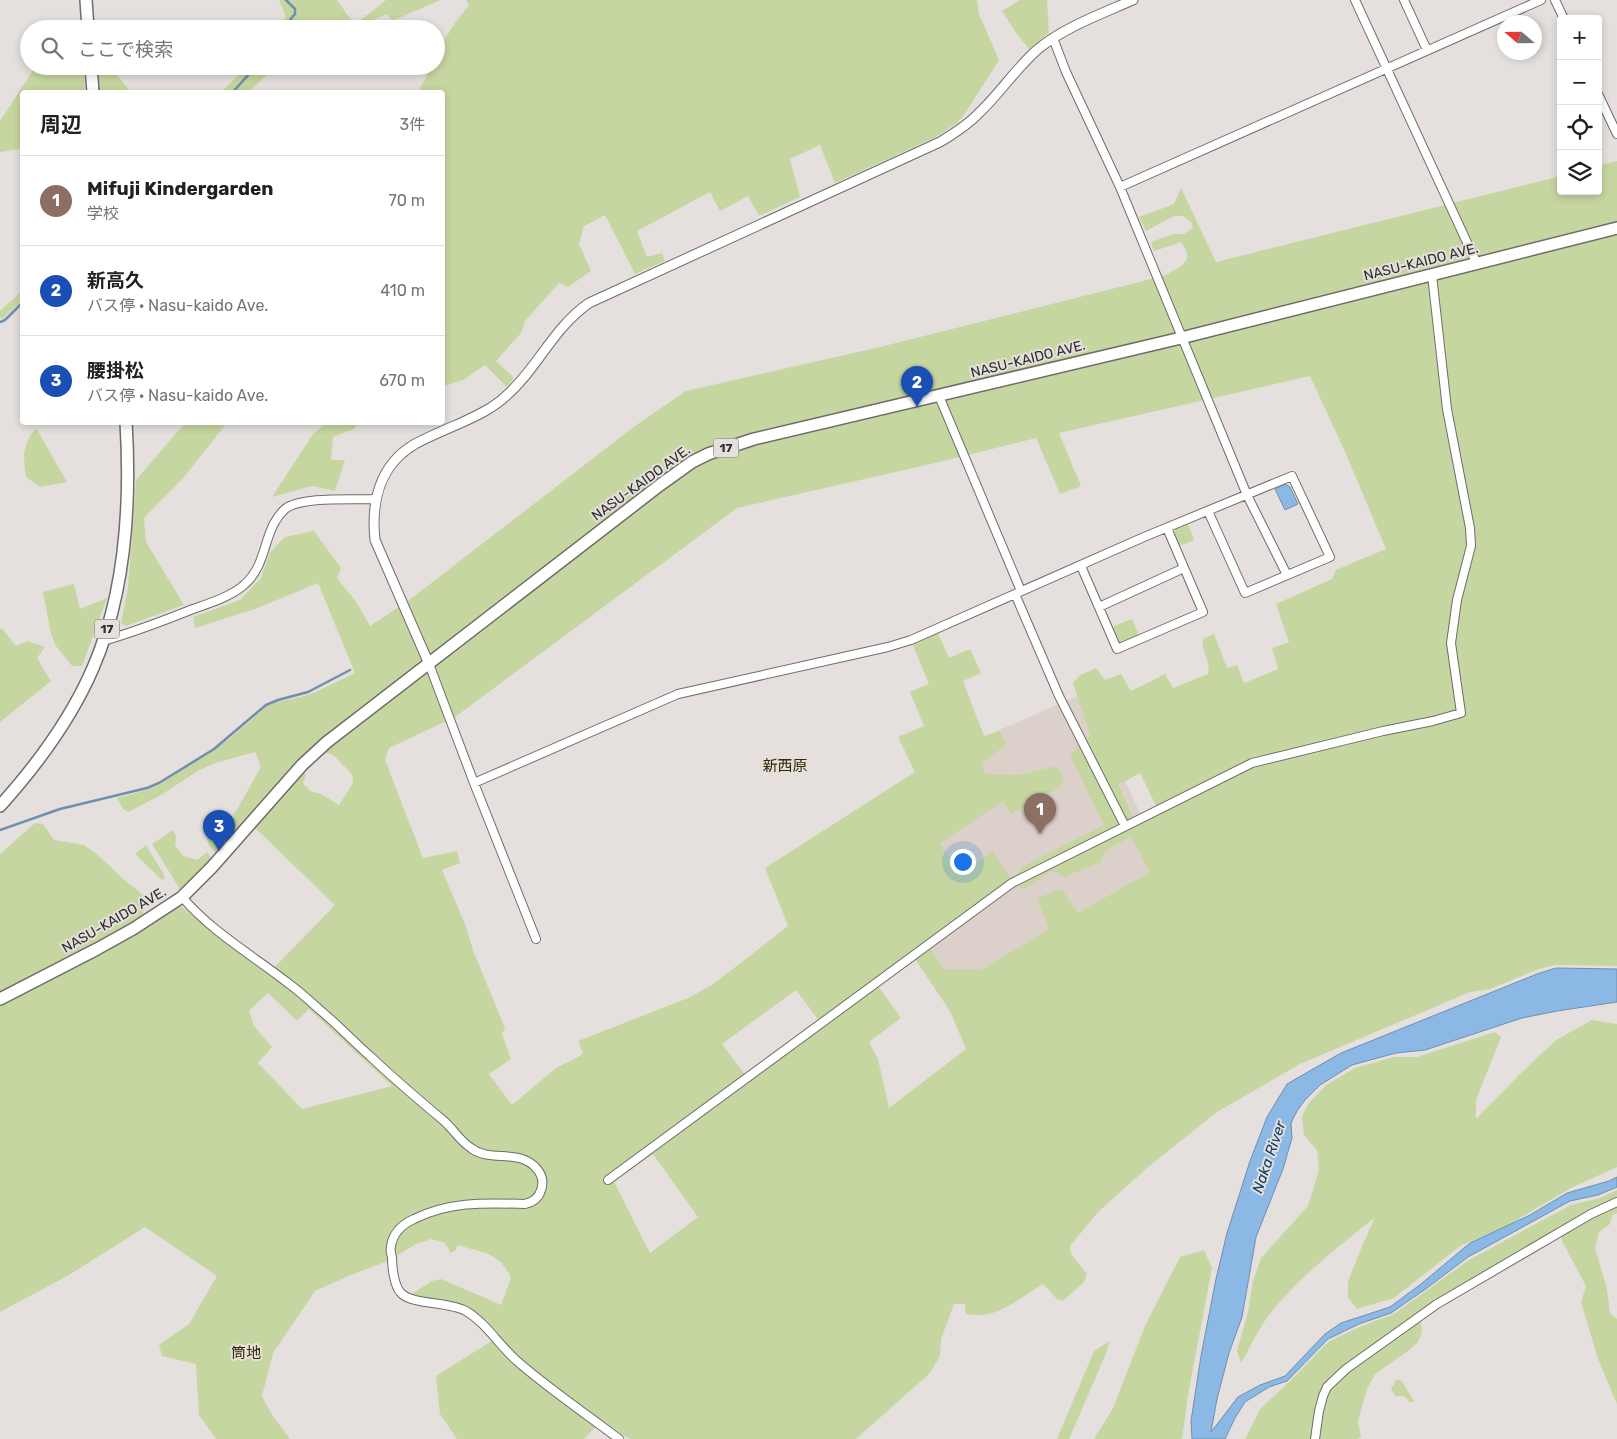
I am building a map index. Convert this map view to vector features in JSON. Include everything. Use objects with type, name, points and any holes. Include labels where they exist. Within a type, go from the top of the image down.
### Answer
[{"type":"main road","points":[[86,0],[87,20]]},
{"type":"main road","points":[[92,75],[93,90]]},
{"type":"main road","name":"NASU-KAIDO AVE.","points":[[0,999],[97,949],[182,897],[212,867],[315,752],[660,485],[692,462],[708,454],[754,439],[1181,338],[1617,228]]},
{"type":"main road","name":"17","points":[[0,806],[31,770],[64,721],[86,682],[103,642],[116,593],[125,534],[128,482],[126,425]]},
{"type":"street","points":[[536,939],[474,783],[430,664],[374,540],[375,499],[386,472],[399,456],[415,444],[479,414],[504,398],[525,376],[558,330],[579,310],[602,296],[940,142],[954,134],[981,112],[1025,61],[1053,38],[1134,0]]},
{"type":"street","points":[[1355,0],[1477,264]]},
{"type":"street","points":[[1404,0],[1427,50]]},
{"type":"street","points":[[1120,187],[1541,0]]},
{"type":"street","points":[[1556,0],[1562,15]]},
{"type":"street","points":[[1053,38],[1066,72],[1120,187],[1162,285],[1181,338],[1247,495],[1287,575]]},
{"type":"street","points":[[1602,102],[1617,134]]},
{"type":"street","points":[[608,1180],[1012,883],[1252,763],[1461,713],[1451,643],[1457,600],[1471,546],[1470,528],[1447,409],[1432,275]]},
{"type":"street","points":[[940,396],[1058,696],[1125,826]]},
{"type":"street","points":[[474,783],[678,694],[903,642],[1167,528],[1292,476],[1330,557],[1245,593],[1208,511]]},
{"type":"street","points":[[103,642],[216,600],[244,586],[254,575],[260,562],[271,527],[286,508],[310,501],[375,499]]},
{"type":"street","points":[[1081,566],[1117,649],[1203,612],[1167,528]]},
{"type":"street","points":[[1099,608],[1184,568]]},
{"type":"street","points":[[182,897],[193,910],[216,930],[289,983],[447,1124],[465,1144],[482,1154],[522,1158],[534,1164],[541,1174],[542,1188],[539,1195],[532,1202],[525,1204],[455,1205],[431,1211],[398,1229],[391,1245],[398,1290],[403,1296],[410,1299],[451,1306],[475,1317],[510,1355],[531,1373],[619,1439]]},
{"type":"street","points":[[1315,1439],[1318,1411],[1323,1396],[1328,1387],[1346,1369],[1436,1304],[1591,1214],[1617,1202]]},
{"type":"shaded area","points":[[1084,693],[1167,871],[949,1001],[874,876],[956,749]]},
{"type":"green space","points":[[279,0],[337,0],[351,20],[284,20],[286,17]]},
{"type":"green space","points":[[386,0],[440,0],[394,20],[391,20],[387,14],[373,20],[361,20]]},
{"type":"green space","points":[[466,0],[977,0],[979,14],[999,60],[964,115],[957,123],[936,137],[835,183],[820,145],[790,159],[800,197],[759,216],[748,196],[720,211],[710,192],[637,231],[647,257],[662,253],[665,261],[635,274],[605,215],[584,226],[579,244],[591,271],[568,287],[559,283],[525,321],[521,333],[496,361],[514,378],[507,387],[485,365],[463,380],[445,385],[445,90],[419,90],[427,75],[445,75],[445,39],[469,5]]},
{"type":"green space","points":[[1020,0],[1047,0],[1049,33],[1029,49],[1002,11]]},
{"type":"green space","points":[[30,75],[84,75],[85,90],[20,90]]},
{"type":"green space","points":[[97,75],[116,75],[129,90],[99,90]]},
{"type":"green space","points":[[239,75],[268,75],[250,90],[223,90]]},
{"type":"green space","points":[[20,90],[20,149],[0,152],[0,121]]},
{"type":"green space","points":[[1617,161],[1617,966],[1555,965],[1539,969],[1490,989],[1470,992],[1300,1064],[1217,1112],[1148,1167],[1098,1212],[1070,1246],[1071,1254],[1087,1274],[1084,1282],[1063,1301],[1057,1299],[1043,1284],[1007,1307],[987,1314],[966,1314],[965,1304],[954,1304],[941,1339],[940,1356],[930,1373],[856,1439],[631,1439],[602,1420],[584,1439],[457,1439],[440,1414],[436,1376],[498,1337],[478,1317],[414,1297],[413,1293],[432,1281],[441,1279],[501,1305],[511,1278],[507,1269],[496,1258],[458,1245],[455,1251],[450,1253],[448,1247],[443,1242],[431,1239],[416,1244],[388,1261],[315,1291],[273,1353],[262,1396],[272,1415],[290,1439],[216,1439],[199,1415],[196,1364],[162,1356],[159,1345],[189,1324],[217,1276],[145,1227],[69,1275],[0,1312],[0,1004],[92,958],[181,906],[209,930],[269,973],[335,905],[254,827],[303,771],[306,775],[303,783],[310,791],[321,794],[339,805],[353,783],[352,774],[334,756],[321,750],[217,854],[209,846],[207,838],[227,827],[261,767],[255,752],[215,763],[198,771],[161,795],[128,812],[123,809],[117,798],[159,785],[229,739],[266,707],[277,702],[316,692],[355,673],[318,583],[255,609],[195,628],[193,617],[240,600],[261,578],[270,552],[285,537],[314,531],[341,568],[337,578],[357,603],[370,626],[408,601],[635,426],[686,391],[880,347],[1163,276],[1184,264],[1187,255],[1185,249],[1181,242],[1154,251],[1151,242],[1174,234],[1184,234],[1193,228],[1191,222],[1183,216],[1174,216],[1146,231],[1139,217],[1174,204],[1181,188],[1216,262],[1557,177],[1557,195],[1602,195],[1602,165]],"holes":[[[1310,376],[1346,454],[1386,549],[1336,570],[1332,579],[1276,604],[1289,642],[1272,648],[1278,669],[1244,683],[1237,665],[1227,668],[1214,634],[1203,639],[1203,648],[1209,669],[1208,674],[1173,688],[1165,674],[1131,691],[1121,674],[1105,680],[1096,668],[1079,676],[1073,683],[1090,736],[1070,755],[1104,825],[1022,867],[1017,874],[1021,889],[1030,886],[1054,871],[1064,877],[1101,862],[1105,851],[1131,837],[1150,872],[1078,913],[1062,889],[1037,898],[1049,929],[981,970],[944,969],[926,941],[1011,880],[993,851],[961,874],[940,843],[1003,801],[1011,814],[1061,787],[1064,777],[1056,766],[1020,775],[986,774],[981,764],[1007,744],[1000,731],[984,736],[963,681],[981,673],[970,649],[949,658],[937,631],[912,643],[929,684],[910,692],[924,726],[898,737],[915,772],[765,868],[788,926],[712,985],[688,998],[578,1041],[583,1053],[555,1069],[512,1105],[489,1074],[511,1059],[502,1034],[505,1028],[442,870],[460,863],[457,851],[423,858],[385,760],[389,748],[455,717],[737,508],[1036,438],[1060,494],[1081,486],[1059,433]],[[1140,773],[1159,812],[1137,825],[1118,785]],[[911,953],[950,1011],[966,1049],[889,1108],[878,1059],[869,1042],[901,1018],[874,980]],[[796,990],[820,1022],[746,1076],[722,1044]],[[268,993],[297,1021],[309,1009],[392,1086],[302,1109],[258,1063],[272,1047],[254,1026],[249,1011]],[[653,1154],[698,1217],[650,1253],[614,1182]]]},
{"type":"green space","points":[[20,293],[20,302],[2,319],[0,311]]},
{"type":"green space","points":[[183,425],[225,425],[184,477],[144,518],[146,542],[184,605],[126,626],[121,623],[128,587],[136,480]]},
{"type":"green space","points":[[324,425],[357,425],[354,429],[333,437],[331,460],[345,460],[335,491],[312,486],[272,497],[313,434]]},
{"type":"green space","points":[[36,428],[67,482],[40,487],[26,477],[24,463],[26,445]]},
{"type":"green space","points":[[1188,524],[1194,540],[1179,546],[1174,534],[1175,529]]},
{"type":"green space","points":[[74,584],[80,609],[107,598],[82,666],[72,666],[56,646],[51,634],[43,592]]},
{"type":"green space","points":[[1132,619],[1139,635],[1123,643],[1117,641],[1112,627]]},
{"type":"green space","points":[[2,628],[16,646],[27,641],[45,647],[37,658],[51,681],[0,722],[0,629]]},
{"type":"green space","points":[[35,823],[43,824],[54,840],[84,845],[147,898],[142,918],[0,991],[0,854]]},
{"type":"green space","points":[[173,830],[176,837],[175,845],[183,856],[197,860],[207,852],[212,859],[194,878],[180,889],[152,844]]},
{"type":"green space","points":[[146,845],[163,873],[165,878],[162,880],[135,854]]},
{"type":"green space","points":[[1592,1020],[1617,1024],[1617,1167],[1571,1188],[1508,1225],[1460,1246],[1394,1298],[1357,1309],[1348,1297],[1348,1282],[1375,1217],[1322,1261],[1284,1297],[1264,1322],[1241,1363],[1237,1351],[1248,1312],[1253,1281],[1261,1258],[1308,1206],[1319,1170],[1317,1150],[1304,1135],[1302,1117],[1308,1104],[1326,1085],[1355,1068],[1394,1057],[1417,1057],[1495,1032],[1501,1037],[1476,1100],[1476,1119],[1556,1040]]},
{"type":"green space","points":[[1617,1190],[1617,1198],[1589,1210],[1446,1294],[1351,1360],[1326,1383],[1315,1411],[1312,1439],[1245,1439],[1260,1409],[1328,1342],[1359,1327],[1394,1314],[1469,1260],[1571,1205],[1600,1198]]},
{"type":"green space","points":[[1617,1204],[1617,1213],[1612,1215],[1610,1224],[1599,1232],[1595,1248],[1607,1289],[1610,1314],[1617,1319],[1617,1404],[1598,1359],[1581,1302],[1586,1286],[1562,1241],[1561,1235]]},
{"type":"green space","points":[[1204,1250],[1212,1268],[1188,1395],[1182,1439],[1094,1439],[1113,1408],[1145,1326],[1180,1257]]},
{"type":"green space","points":[[1421,1322],[1422,1332],[1418,1342],[1375,1374],[1367,1389],[1358,1421],[1361,1437],[1357,1439],[1318,1439],[1322,1407],[1331,1387],[1351,1367],[1415,1323]]},
{"type":"green space","points":[[1110,1341],[1069,1439],[1057,1439],[1094,1351]]},
{"type":"green space","points":[[1396,1380],[1401,1380],[1414,1401],[1410,1403],[1405,1396],[1395,1396],[1391,1389]]},
{"type":"water","points":[[1285,484],[1290,487],[1298,504],[1285,510],[1275,489]]},
{"type":"water","name":"Naka River","points":[[1556,968],[1617,969],[1617,1002],[1522,1018],[1425,1050],[1396,1053],[1352,1065],[1320,1085],[1305,1100],[1291,1123],[1292,1138],[1283,1169],[1256,1237],[1242,1317],[1229,1353],[1211,1432],[1238,1397],[1260,1385],[1285,1376],[1325,1334],[1341,1323],[1390,1307],[1470,1243],[1530,1215],[1567,1193],[1617,1177],[1617,1187],[1598,1195],[1570,1201],[1468,1257],[1391,1313],[1359,1324],[1328,1339],[1287,1381],[1269,1387],[1245,1402],[1225,1439],[1192,1439],[1191,1421],[1201,1356],[1227,1233],[1250,1161],[1267,1117],[1287,1084],[1341,1053]]},
{"type":"waterway","points":[[286,0],[295,9],[295,14],[290,20]]},
{"type":"waterway","points":[[235,90],[248,75]]},
{"type":"waterway","points":[[0,322],[5,320],[20,305]]},
{"type":"waterway","points":[[0,830],[60,809],[147,788],[159,783],[214,749],[266,705],[308,692],[350,670]]},
{"type":"place","name":"新高久","points":[[917,407]]},
{"type":"place","name":"Mifuji Kindergarden","points":[[1040,834]]},
{"type":"place","name":"腰掛松","points":[[219,851]]},
{"type":"district","name":"新西原","points":[[785,766]]},
{"type":"district","name":"筒地","points":[[246,1353]]}]
